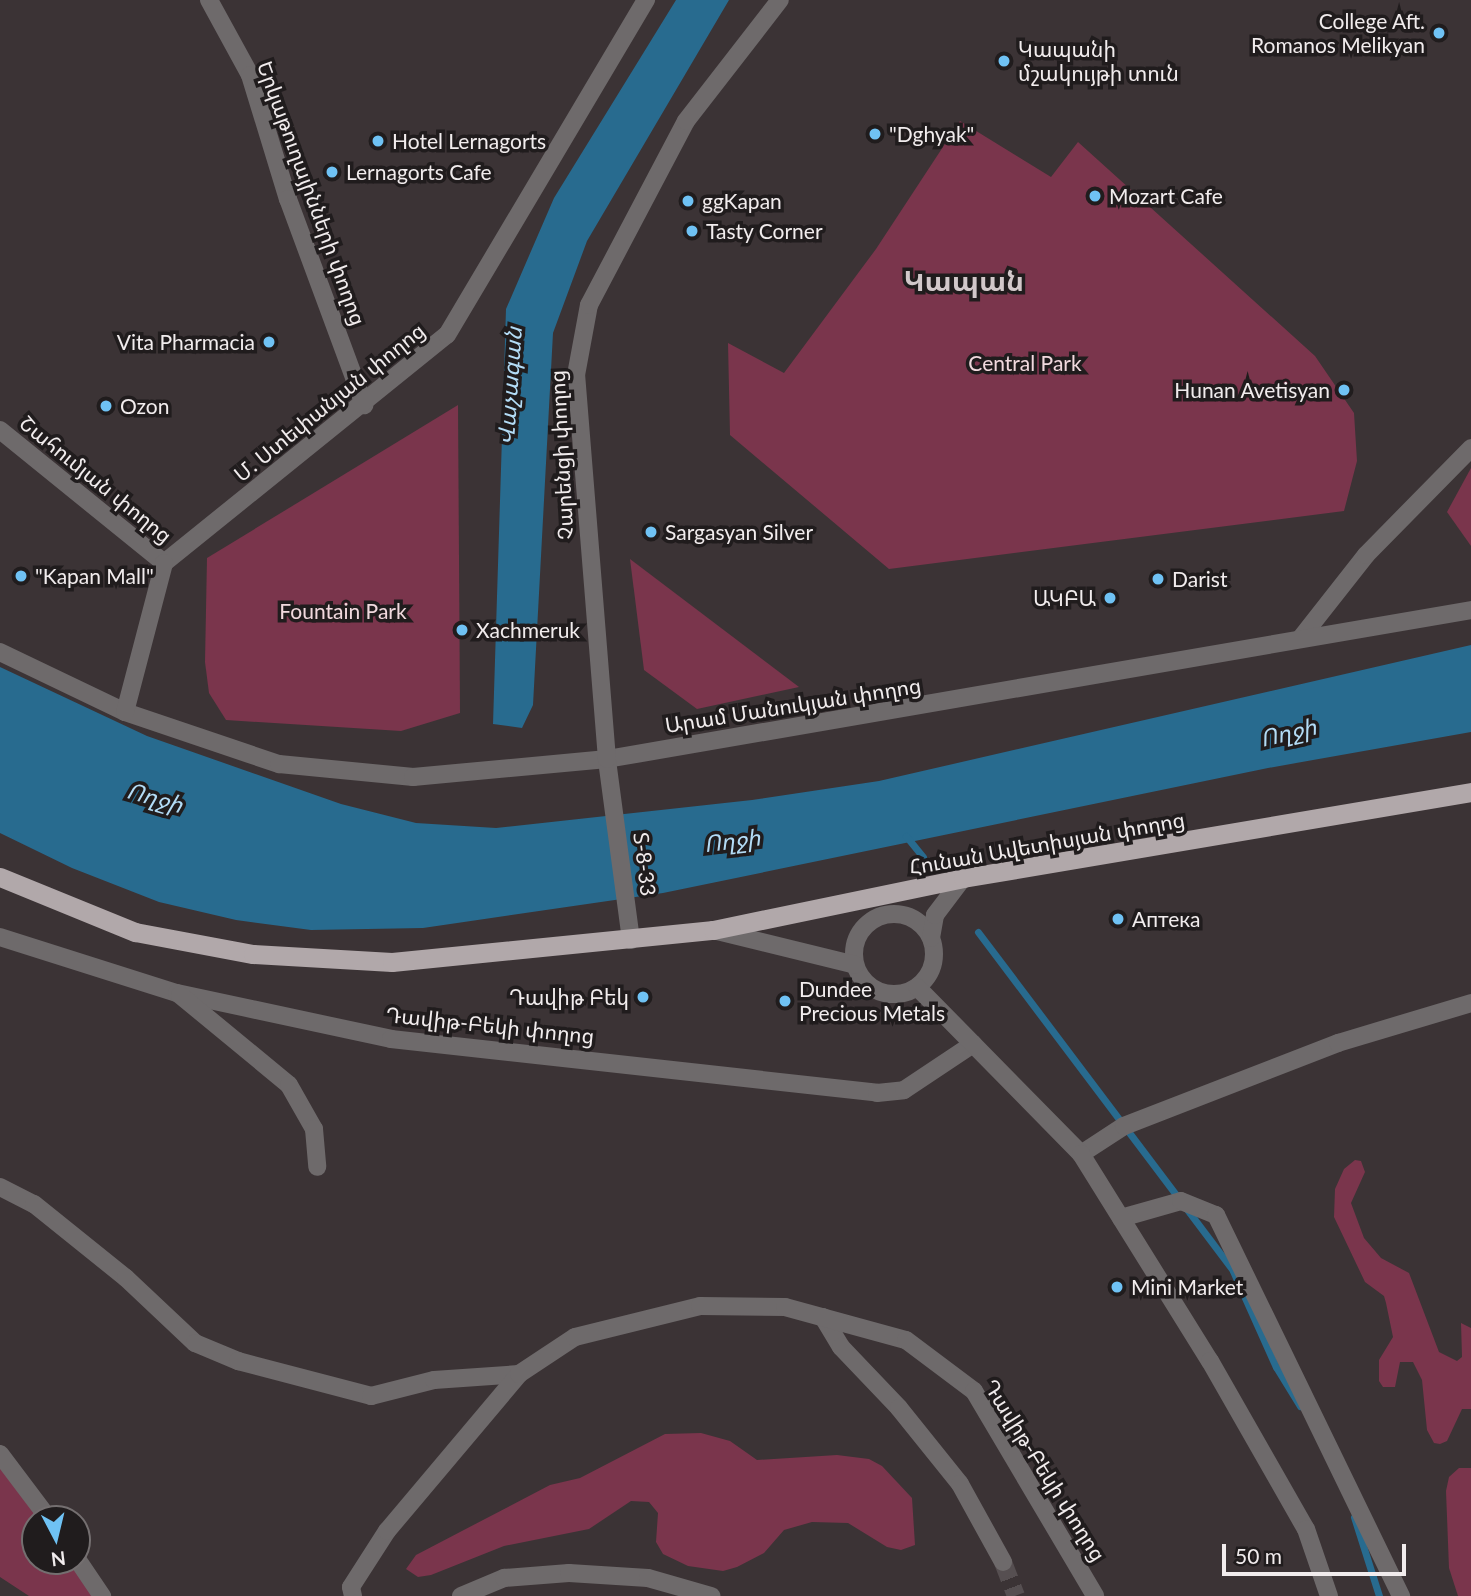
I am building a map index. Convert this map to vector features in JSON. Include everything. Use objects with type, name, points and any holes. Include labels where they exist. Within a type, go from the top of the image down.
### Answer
[{"type":"highway","name":"Հունան Ավետիսյան փողոց","points":[[0,877],[135,932],[253,954],[392,962],[713,930],[963,878],[1424,804],[1471,792]]},
{"type":"street","name":"Երկաթուղայինների փողոց","points":[[209,0],[250,75],[288,199],[364,405]]},
{"type":"street","name":"Մ. Ստեփանյան փողոց","points":[[164,563],[364,405],[447,335],[646,0]]},
{"type":"street","name":"Չարենցի փողոց","points":[[612,795],[576,375],[589,305],[686,121],[780,0]]},
{"type":"street","name":"Շահումյան փողոց","points":[[0,430],[164,563]]},
{"type":"street","points":[[1300,639],[1366,555],[1471,448]]},
{"type":"street","points":[[0,652],[125,712],[164,563]]},
{"type":"street","name":"Արամ Մանուկյան փողոց","points":[[125,712],[279,764],[413,777],[607,759],[1471,610]]},
{"type":"street","name":"Տ-8-33","points":[[612,795],[631,940]]},
{"type":"street","points":[[931,938],[913,918],[887,914],[864,927],[856,938],[855,965],[869,986],[880,992],[905,993],[917,987],[933,965],[931,938],[935,915],[963,878]]},
{"type":"street","points":[[713,930],[855,965]]},
{"type":"street","name":"Դավիթ-Բեկի փողոց","points":[[0,937],[177,993],[391,1039],[877,1093],[904,1090],[973,1044]]},
{"type":"street","points":[[917,987],[1081,1154],[1210,1361],[1306,1529],[1329,1596]]},
{"type":"street","points":[[177,993],[289,1085],[314,1129],[317,1167]]},
{"type":"street","points":[[1081,1154],[1124,1126],[1237,1082],[1338,1043],[1471,1003]]},
{"type":"street","name":"Դավիթ-Բեկի փողոց","points":[[0,1187],[54,1221],[126,1278],[195,1343],[238,1361],[370,1396],[434,1380],[519,1374]]},
{"type":"street","points":[[1121,1218],[1181,1201],[1216,1215],[1401,1596]]},
{"type":"street","name":"Դավիթ-Բեկի փողոց","points":[[354,1596],[351,1587],[387,1531],[519,1374],[575,1338],[700,1306],[785,1307],[906,1340],[974,1391],[1096,1596]]},
{"type":"street","points":[[823,1317],[841,1347],[899,1408],[960,1484],[1003,1562]]},
{"type":"street","points":[[0,1454],[38,1505]]},
{"type":"street","points":[[461,1596],[504,1578],[569,1573],[648,1578],[711,1596]]},
{"type":"street","points":[[88,1575],[102,1596]]},
{"type":"green space","name":"Central Park","points":[[960,121],[1051,177],[1078,142],[1315,356],[1354,413],[1357,461],[1344,511],[889,569],[730,435],[728,343],[784,373],[876,249]]},
{"type":"green space","name":"Fountain Park","points":[[458,405],[460,713],[401,731],[226,720],[209,693],[205,662],[207,558]]},
{"type":"green space","points":[[1471,468],[1471,546],[1447,512]]},
{"type":"green space","points":[[630,559],[799,687],[697,709],[644,670]]},
{"type":"green space","points":[[1355,1160],[1361,1161],[1365,1172],[1351,1203],[1364,1238],[1381,1258],[1409,1273],[1439,1352],[1457,1361],[1462,1357],[1461,1323],[1471,1328],[1471,1409],[1462,1409],[1447,1441],[1440,1444],[1434,1443],[1427,1430],[1422,1380],[1413,1362],[1400,1362],[1395,1387],[1383,1387],[1379,1381],[1379,1360],[1393,1337],[1386,1303],[1384,1296],[1365,1282],[1334,1217],[1335,1189],[1344,1169]]},
{"type":"green space","points":[[701,1433],[730,1441],[757,1460],[837,1455],[869,1459],[882,1466],[912,1498],[915,1545],[901,1550],[887,1547],[848,1523],[812,1522],[784,1530],[764,1553],[737,1567],[723,1571],[688,1566],[663,1554],[656,1542],[658,1513],[649,1502],[631,1501],[589,1529],[504,1546],[431,1575],[418,1577],[406,1569],[416,1555],[550,1485],[580,1478],[665,1434]]},
{"type":"green space","points":[[0,1466],[36,1505],[21,1505],[21,1575],[87,1575],[102,1596],[29,1596],[0,1577]]},
{"type":"green space","points":[[1459,1468],[1471,1468],[1471,1596],[1458,1596],[1449,1568],[1446,1491],[1449,1477]]},
{"type":"water","name":"Վաչագան","points":[[676,0],[729,0],[587,241],[553,333],[533,705],[522,728],[493,724],[506,309],[554,198]]},
{"type":"water","name":"Ողջի","points":[[1471,645],[1471,732],[1268,768],[663,893],[423,928],[311,930],[236,920],[159,902],[72,868],[0,833],[0,667],[147,736],[341,804],[416,823],[496,828],[752,800],[879,781]]},
{"type":"waterway","points":[[906,836],[923,857]]},
{"type":"waterway","points":[[978,932],[1233,1271],[1276,1367],[1300,1406]]},
{"type":"waterway","points":[[1354,1517],[1379,1596]]},
{"type":"tunnel","points":[[1003,1562],[1016,1596]]},
{"type":"place","name":"College Aft. Romanos Melikyan","points":[[1439,33]]},
{"type":"place","name":"Կապանի մշակույթի տուն","points":[[1004,61]]},
{"type":"place","name":"\"Dghyak\"","points":[[875,134]]},
{"type":"place","name":"Hotel Lernagorts","points":[[378,141]]},
{"type":"place","name":"Lernagorts Cafe","points":[[332,172]]},
{"type":"place","name":"Mozart Cafe","points":[[1095,196]]},
{"type":"place","name":"ggKapan","points":[[688,201]]},
{"type":"place","name":"Tasty Corner","points":[[692,231]]},
{"type":"place","name":"Vita Pharmacia","points":[[269,342]]},
{"type":"place","name":"Hunan Avetisyan","points":[[1344,390]]},
{"type":"place","name":"Ozon","points":[[106,406]]},
{"type":"place","name":"Sargasyan Silver","points":[[651,532]]},
{"type":"place","name":"\"Kapan Mall\"","points":[[21,576]]},
{"type":"place","name":"Darist","points":[[1158,579]]},
{"type":"place","name":"ԱԿԲԱ","points":[[1110,598]]},
{"type":"place","name":"Xachmeruk","points":[[462,630]]},
{"type":"place","name":"Аптека","points":[[1118,919]]},
{"type":"place","name":"Դավիթ Բեկ","points":[[643,997]]},
{"type":"place","name":"Dundee Precious Metals","points":[[785,1001]]},
{"type":"place","name":"Mini Market","points":[[1117,1287]]},
{"type":"district","name":"Կապան","points":[[964,280]]}]
